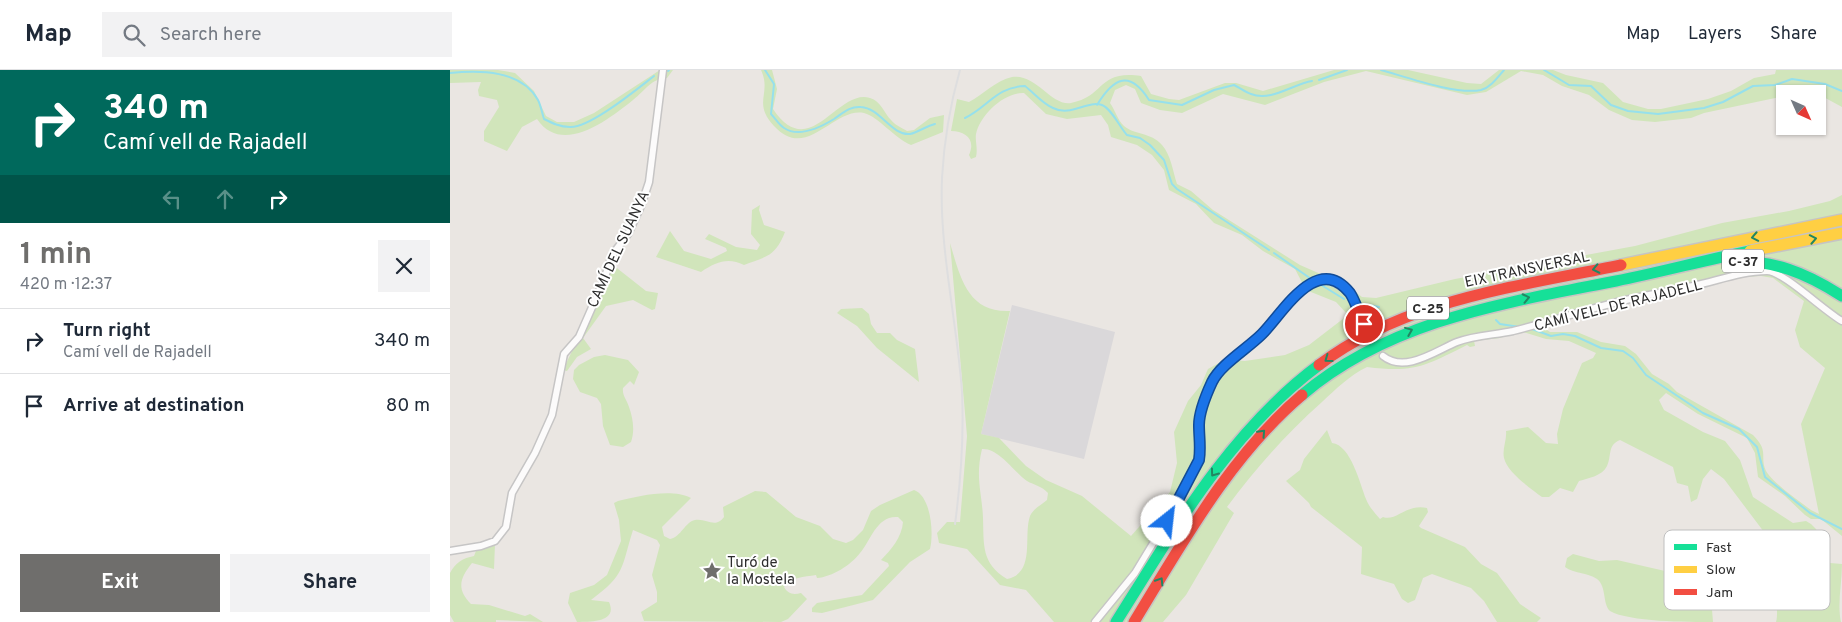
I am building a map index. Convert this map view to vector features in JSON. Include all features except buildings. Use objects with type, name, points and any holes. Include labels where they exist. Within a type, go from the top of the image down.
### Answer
[{"type":"highway","points":[[1803,228],[1842,215]]},
{"type":"highway","name":"EIX TRANSVERSAL","points":[[1116,622],[1213,473],[1243,435],[1274,401],[1346,345],[1382,326],[1433,306],[1476,295],[1842,220]]},
{"type":"highway","name":"EIX TRANSVERSAL","points":[[1134,622],[1226,481],[1254,442],[1283,411],[1311,387],[1355,357],[1390,339],[1438,319],[1478,308],[1663,272],[1707,260],[1842,233]]},
{"type":"highway","name":"C-37","points":[[1663,272],[1739,261],[1776,263],[1800,271],[1842,296]]},
{"type":"street","name":"CAMÍ DEL SUANYA","points":[[450,550],[480,546],[495,541],[506,527],[512,493],[541,441],[552,415],[564,354],[579,337],[604,280],[612,255],[628,234],[641,206],[649,182],[662,70]]},
{"type":"street","name":"CAMÍ VELL DE RAJADELL","points":[[1384,356],[1388,360],[1408,361],[1431,356],[1457,342],[1477,336],[1511,331],[1632,298],[1693,286],[1740,274],[1768,271],[1781,277],[1842,321]]},
{"type":"street","points":[[1095,622],[1135,572],[1184,492],[1199,460],[1201,449],[1199,424],[1202,407],[1219,371],[1262,334],[1303,288],[1319,280],[1330,280],[1347,290],[1354,300],[1364,324]]},
{"type":"shaded area","points":[[1012,305],[1115,332],[1084,459],[981,434]]},
{"type":"green space","points":[[450,70],[498,70],[515,73],[534,91],[546,116],[557,122],[574,122],[594,113],[660,70],[673,70],[667,78],[656,80],[623,108],[598,125],[572,135],[559,134],[547,130],[537,119],[522,127],[507,151],[484,141],[484,131],[499,107],[497,100],[479,96],[478,90],[481,82],[450,83]]},
{"type":"green space","points":[[761,70],[772,70],[777,89],[773,109],[786,124],[799,129],[811,127],[846,103],[858,98],[870,98],[880,104],[893,122],[907,131],[914,130],[930,118],[944,115],[943,132],[911,145],[870,115],[853,113],[809,136],[798,138],[786,136],[774,126],[764,110],[765,85]]},
{"type":"green space","points":[[1334,70],[1408,70],[1467,83],[1481,84],[1499,70],[1553,70],[1566,75],[1603,83],[1623,102],[1648,109],[1661,109],[1708,99],[1731,91],[1754,78],[1775,74],[1776,70],[1842,70],[1842,107],[1826,98],[1826,85],[1776,85],[1776,98],[1704,113],[1691,118],[1655,122],[1632,120],[1609,110],[1589,95],[1562,86],[1543,75],[1521,71],[1486,92],[1467,95],[1366,71],[1324,82],[1265,105],[1223,94],[1182,113],[1160,110],[1141,103],[1135,89],[1126,85],[1115,90],[1110,103],[1124,126],[1153,138],[1162,145],[1170,159],[1177,184],[1191,191],[1213,210],[1300,265],[1348,286],[1362,297],[1376,298],[1455,279],[1635,246],[1722,223],[1789,211],[1830,201],[1842,195],[1842,536],[1821,519],[1811,519],[1805,515],[1785,496],[1758,477],[1755,453],[1747,438],[1698,414],[1666,393],[1659,400],[1664,410],[1703,432],[1725,441],[1740,460],[1753,497],[1793,523],[1806,521],[1816,530],[1762,530],[1724,479],[1711,469],[1703,479],[1697,499],[1691,502],[1688,486],[1677,483],[1673,467],[1620,440],[1611,448],[1607,466],[1602,472],[1579,481],[1573,492],[1560,488],[1549,497],[1542,497],[1520,479],[1506,463],[1504,448],[1506,431],[1528,427],[1546,443],[1558,444],[1557,434],[1563,409],[1582,363],[1593,358],[1596,353],[1569,341],[1546,339],[1520,331],[1500,338],[1474,341],[1475,346],[1470,347],[1467,345],[1430,363],[1419,366],[1397,369],[1367,367],[1343,383],[1284,439],[1260,465],[1227,507],[1234,513],[1186,595],[1163,622],[1054,622],[1026,590],[1000,585],[967,549],[939,543],[937,533],[947,522],[960,522],[967,436],[950,243],[962,280],[975,299],[984,306],[995,310],[1010,311],[981,434],[999,438],[1026,466],[1046,480],[1082,496],[1131,536],[1170,492],[1177,463],[1174,432],[1188,401],[1201,385],[1208,369],[1224,360],[1245,361],[1285,355],[1309,345],[1348,315],[1336,302],[1306,290],[1295,269],[1263,251],[1242,235],[1214,223],[1196,204],[1169,190],[1164,170],[1152,155],[1137,145],[1111,137],[1108,125],[1101,115],[1067,119],[1046,114],[1024,93],[1009,96],[994,106],[982,119],[976,134],[976,157],[971,159],[969,155],[971,145],[968,137],[956,131],[951,131],[957,99],[969,102],[1000,81],[1012,77],[1021,77],[1029,80],[1064,103],[1082,100],[1109,80],[1127,75],[1141,76],[1151,94],[1179,100],[1225,83],[1236,83],[1263,91]],"holes":[[[1761,276],[1773,278],[1804,301],[1795,330],[1800,347],[1825,368],[1801,424],[1819,514],[1811,510],[1769,476],[1764,466],[1763,450],[1753,435],[1677,392],[1669,384],[1652,374],[1636,354],[1625,346],[1601,342],[1577,332],[1550,332],[1541,326],[1609,307],[1744,277]],[[982,449],[994,452],[1027,481],[1041,487],[1048,493],[1047,500],[1035,509],[1030,516],[1027,553],[1022,569],[1016,575],[1007,579],[992,567],[984,545],[979,468]]]},
{"type":"green space","points":[[760,205],[759,210],[764,225],[785,232],[774,251],[764,257],[744,265],[733,261],[722,262],[701,272],[656,257],[670,231],[684,251],[711,259],[727,251],[726,248],[705,239],[709,234],[736,247],[757,250],[760,245],[751,234],[752,210]]},
{"type":"green space","points":[[613,265],[646,291],[658,293],[655,309],[652,310],[633,300],[606,306],[583,338],[591,349],[577,357],[567,371],[563,370]]},
{"type":"green space","points":[[862,308],[869,314],[871,324],[877,333],[890,333],[897,340],[915,349],[919,382],[877,348],[857,326],[837,313],[841,309]]},
{"type":"green space","points":[[605,355],[628,360],[639,372],[634,385],[630,381],[623,388],[632,416],[633,429],[631,442],[623,447],[610,445],[603,426],[601,404],[597,398],[580,392],[573,379],[574,370],[579,365],[594,357]]},
{"type":"green space","points":[[1327,430],[1332,443],[1339,445],[1350,458],[1367,502],[1380,519],[1383,517],[1393,517],[1414,508],[1427,508],[1428,512],[1419,526],[1421,528],[1465,547],[1481,564],[1497,573],[1520,604],[1541,618],[1537,622],[1497,622],[1484,601],[1471,588],[1432,574],[1423,578],[1415,600],[1408,603],[1402,599],[1394,584],[1361,574],[1362,547],[1311,507],[1286,481],[1300,470],[1304,459]]},
{"type":"green space","points":[[914,490],[920,494],[928,507],[932,534],[930,549],[910,562],[873,600],[822,613],[812,612],[812,608],[817,603],[862,595],[889,566],[888,563],[881,560],[892,548],[901,533],[903,522],[898,517],[891,517],[880,524],[864,548],[852,562],[841,570],[823,577],[817,578],[816,575],[790,581],[784,587],[787,591],[793,594],[801,593],[807,599],[788,619],[781,622],[644,621],[641,612],[657,602],[657,592],[652,575],[660,545],[657,540],[633,530],[624,562],[617,576],[591,600],[609,602],[610,614],[602,620],[577,622],[568,603],[570,593],[594,585],[607,575],[621,541],[619,520],[614,503],[618,501],[665,493],[691,498],[662,527],[664,536],[670,539],[674,538],[692,521],[717,522],[724,517],[723,507],[755,491],[766,492],[796,517],[820,526],[833,539],[846,543],[853,540],[863,530],[871,511]]},
{"type":"green space","points":[[495,544],[494,569],[472,563],[462,579],[461,584],[466,599],[471,604],[489,605],[525,616],[530,614],[543,622],[496,620],[496,622],[454,622],[450,615],[450,573],[452,569],[466,558],[474,556],[476,551]]},
{"type":"green space","points":[[1573,554],[1599,561],[1617,560],[1664,571],[1664,610],[1712,610],[1713,622],[1644,619],[1619,615],[1608,608],[1600,582],[1589,575],[1572,571],[1565,567],[1567,558]]},
{"type":"green space","points":[[1830,563],[1842,564],[1841,622],[1776,622],[1777,610],[1830,610]]},
{"type":"waterway","points":[[765,70],[774,84],[771,114],[782,127],[790,131],[803,132],[816,128],[847,110],[857,107],[874,112],[897,131],[904,133],[910,134],[935,124]]},
{"type":"waterway","points":[[1319,80],[1347,70]]},
{"type":"waterway","points":[[1381,70],[1445,88],[1471,91],[1488,87],[1504,70]]},
{"type":"waterway","points":[[1544,70],[1569,85],[1591,86],[1611,105],[1628,111],[1658,114],[1704,108],[1723,102],[1753,86],[1775,85],[1792,79],[1825,84],[1842,91]]},
{"type":"waterway","points":[[450,73],[487,72],[511,77],[531,90],[538,100],[544,119],[559,126],[570,127],[579,126],[601,115],[654,76]]},
{"type":"waterway","points":[[1097,105],[1110,88],[1122,81],[1129,81],[1135,84],[1149,100],[1182,105],[1214,90],[1234,85],[1251,94],[1266,96],[1312,81]]},
{"type":"waterway","points":[[965,118],[1000,93],[1015,87],[1025,86],[1046,104],[1060,110],[1066,111],[1096,104],[1102,105],[1109,110],[1127,135],[1140,138],[1150,145],[1164,160],[1172,184],[1177,189],[1269,250]]},
{"type":"waterway","points":[[1274,253],[1314,281]]},
{"type":"waterway","points":[[1318,283],[1344,299]]},
{"type":"waterway","points":[[1363,304],[1379,307]]},
{"type":"waterway","points":[[1496,320],[1500,324],[1520,327]]},
{"type":"waterway","points":[[1532,329],[1551,336],[1563,334],[1575,336],[1601,348],[1623,351],[1633,358],[1646,375],[1703,413],[1739,429],[1757,447],[1765,477],[1810,513],[1842,529]]},
{"type":"railway","points":[[955,524],[962,458],[962,392],[943,231],[942,178],[948,123],[960,70]]},
{"type":"traffic: fast","points":[[1302,395],[1336,369],[1373,349],[1411,332],[1450,318],[1491,307],[1750,251]]},
{"type":"traffic: fast","points":[[1729,262],[1775,265],[1802,274],[1842,296]]},
{"type":"traffic: fast","points":[[1116,622],[1182,518],[1231,451],[1287,391],[1319,365]]},
{"type":"traffic: slow","points":[[1621,265],[1842,220]]},
{"type":"traffic: slow","points":[[1750,251],[1842,233]]},
{"type":"traffic: jam","points":[[1319,365],[1353,343],[1388,325],[1425,310],[1503,289],[1621,265]]},
{"type":"traffic: jam","points":[[1134,622],[1209,501],[1252,445],[1302,395]]},
{"type":"place","name":"Turó de la Mostela","points":[[712,571]]},
{"type":"route","points":[[1167,521],[1184,492],[1199,460],[1201,449],[1199,424],[1202,407],[1212,381],[1219,371],[1262,334],[1303,288],[1319,280],[1330,280],[1347,290],[1354,300],[1357,312],[1364,324]]}]
